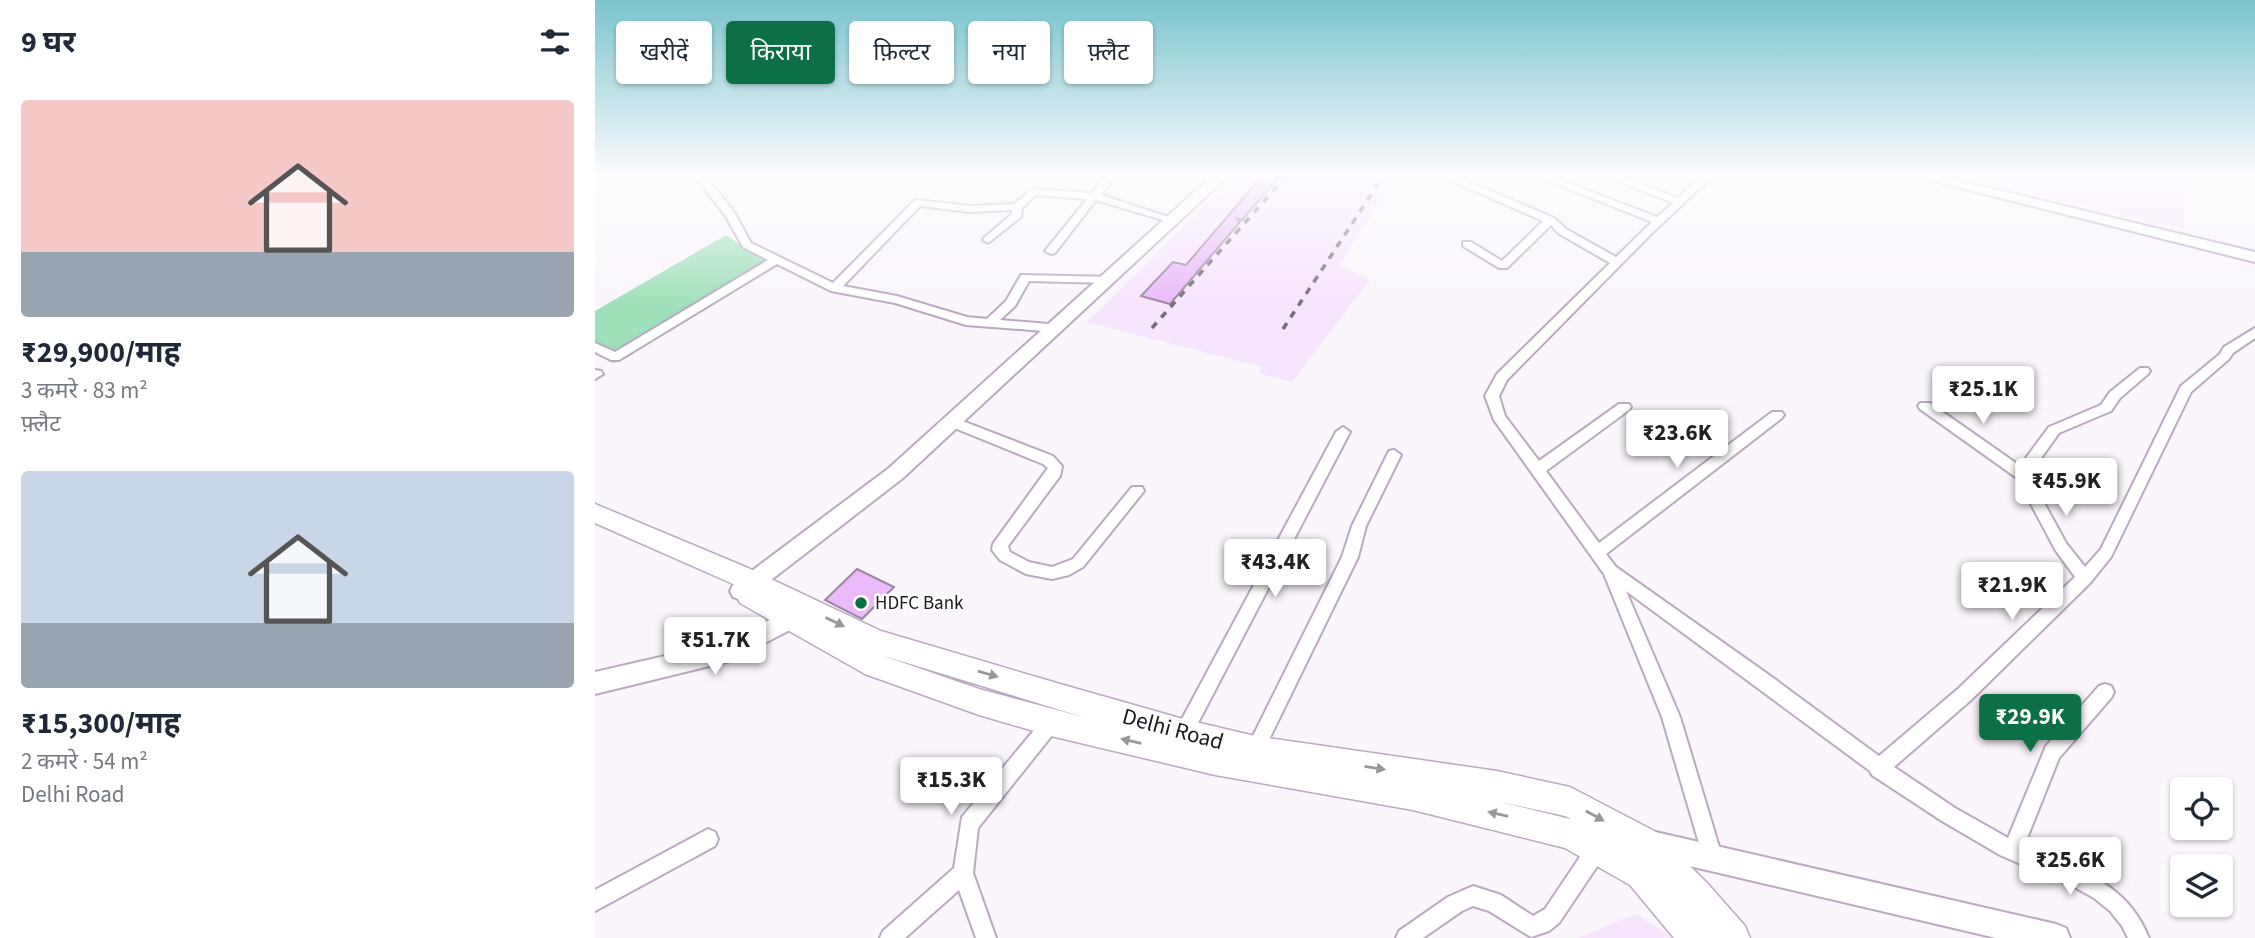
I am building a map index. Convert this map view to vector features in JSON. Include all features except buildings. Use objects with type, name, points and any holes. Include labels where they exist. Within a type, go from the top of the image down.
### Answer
[{"type":"main road","name":"Delhi Road","points":[[595,513],[800,614],[875,642],[1051,723]]},
{"type":"main road","name":"Delhi Road","points":[[595,523],[747,586]]},
{"type":"main road","name":"Delhi Road","points":[[942,674],[1179,743],[1255,750],[1497,786],[1570,802],[1645,843],[1697,895],[1733,938]]},
{"type":"main road","points":[[1051,723],[1179,743],[1215,761],[1426,797],[1570,834],[1641,874],[1695,938]]},
{"type":"street","points":[[733,219],[747,245],[835,288],[897,300],[966,321],[1056,328]]},
{"type":"street","points":[[835,288],[902,219]]},
{"type":"street","points":[[988,240],[1013,219]]},
{"type":"street","points":[[1051,251],[1076,219]]},
{"type":"street","points":[[1169,219],[1173,220]]},
{"type":"street","points":[[1547,219],[1562,231],[1617,262]]},
{"type":"street","points":[[1653,219],[1659,221]]},
{"type":"street","points":[[1661,219],[1502,377],[1492,396],[1499,417],[1610,571],[1671,717],[1713,860]]},
{"type":"street","points":[[2097,219],[2255,257]]},
{"type":"street","points":[[747,586],[896,473],[1173,220]]},
{"type":"street","points":[[1467,244],[1503,266],[1550,220]]},
{"type":"street","points":[[595,346],[615,358],[776,260]]},
{"type":"street","points":[[990,323],[1010,303],[1025,276],[1110,279]]},
{"type":"street","points":[[1878,769],[1965,694],[2085,578],[2106,553],[2186,389],[2225,356],[2228,350],[2255,332]]},
{"type":"street","points":[[2022,474],[2054,430],[2106,408],[2115,395],[2144,371]]},
{"type":"street","points":[[1925,406],[2022,474],[2061,547],[2085,578]]},
{"type":"street","points":[[1537,470],[1624,407]]},
{"type":"street","points":[[1598,553],[1777,415]]},
{"type":"street","points":[[952,422],[1048,460],[1055,466],[1055,472],[1000,544],[1000,550],[1005,556],[1025,568],[1052,573],[1078,563],[1137,491]]},
{"type":"street","points":[[1179,743],[1343,432]]},
{"type":"street","points":[[1255,750],[1350,557],[1359,526],[1394,455]]},
{"type":"street","points":[[1610,571],[1782,695],[1878,769],[1976,832],[2084,881],[2115,901],[2127,913],[2139,938]]},
{"type":"street","points":[[595,683],[730,651],[800,614]]},
{"type":"street","points":[[2013,851],[2052,752],[2105,692]]},
{"type":"street","points":[[986,938],[963,873],[969,824],[1051,723]]},
{"type":"street","points":[[595,901],[708,839]]},
{"type":"street","points":[[1641,874],[1645,843],[2056,938]]},
{"type":"street","points":[[1406,938],[1455,904],[1473,896],[1494,902],[1531,927],[1542,924],[1552,916],[1597,849]]},
{"type":"street","points":[[890,938],[963,873]]},
{"type":"shaded area","points":[[1192,219],[1369,219],[1339,265],[1370,280],[1292,382],[1259,373],[1262,367],[1087,322]]},
{"type":"shaded area","points":[[2141,219],[2184,219],[2185,229]]},
{"type":"shaded area","points":[[1636,914],[1673,938],[1577,938]]},
{"type":"green space","points":[[726,235],[774,268],[614,363],[595,352],[595,311]]},
{"type":"railway","points":[[1152,328],[1248,219]]},
{"type":"railway","points":[[1283,329],[1355,219]]},
{"type":"place","name":"HDFC Bank","points":[[861,603]]}]
